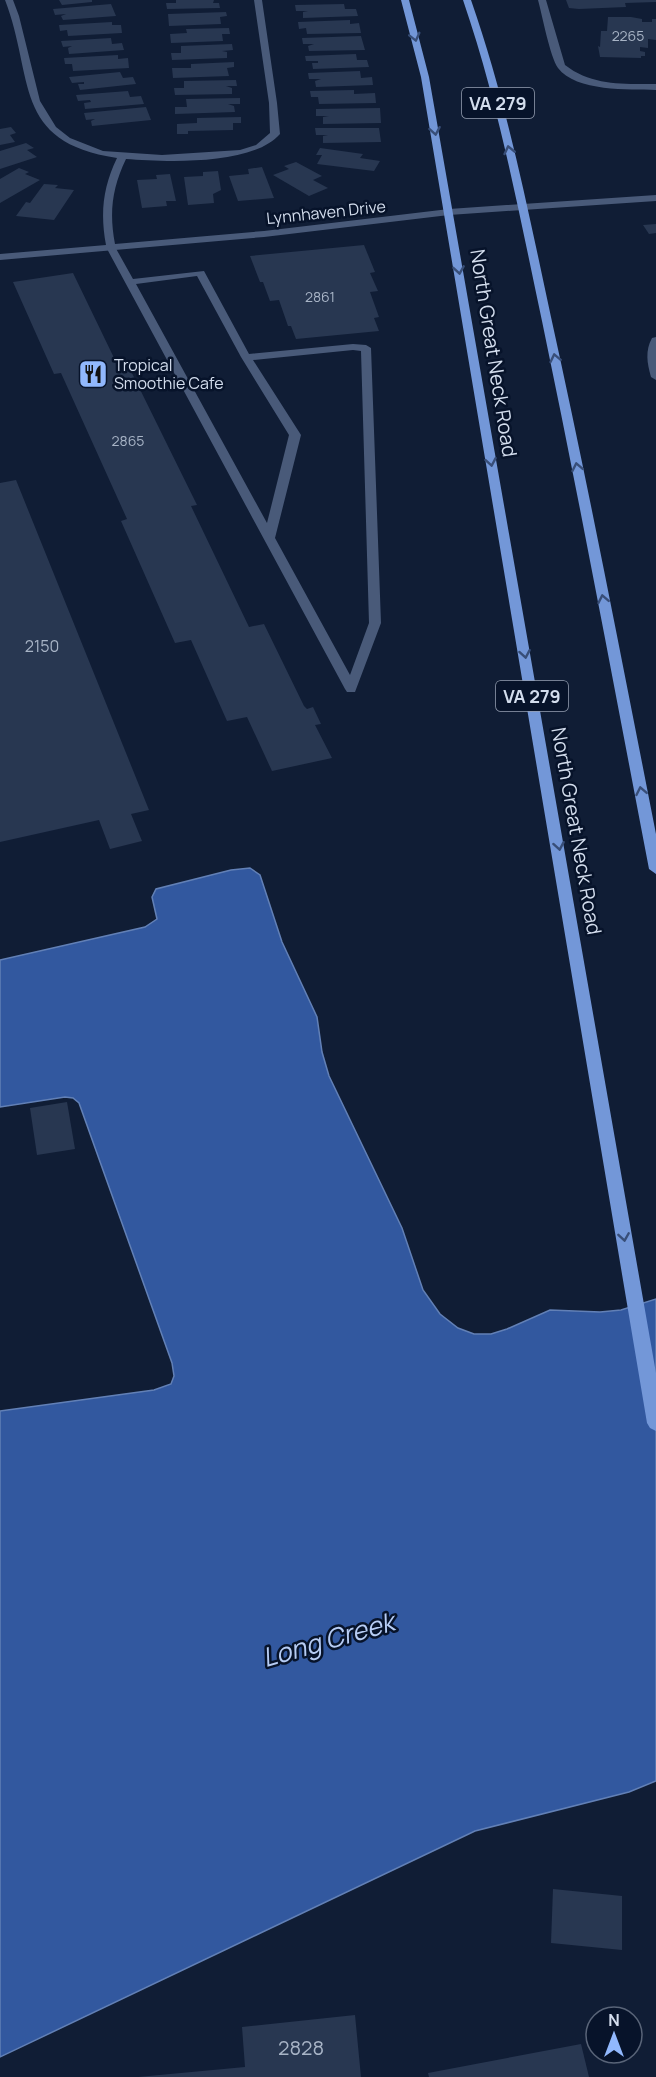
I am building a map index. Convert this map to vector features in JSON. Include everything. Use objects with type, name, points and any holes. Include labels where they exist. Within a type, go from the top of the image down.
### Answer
[{"type":"main road","name":"North Great Neck Road","points":[[405,0],[425,77],[449,212],[470,349],[656,1423]]},
{"type":"main road","name":"VA 279","points":[[467,0],[486,51],[522,207],[567,416],[656,869]]},
{"type":"street","points":[[9,0],[18,19],[32,89],[40,109],[53,128],[84,147],[123,156],[158,159],[229,154],[261,147],[274,134],[273,103],[258,0]]},
{"type":"street","points":[[542,0],[561,66],[568,73],[599,84],[656,87]]},
{"type":"street","points":[[123,156],[113,176],[106,199],[106,224],[111,247],[351,688],[375,623],[366,348],[353,347],[246,357]]},
{"type":"street","name":"Lynnhaven Drive","points":[[0,257],[334,227],[449,212],[656,198]]},
{"type":"street","points":[[130,282],[200,273],[246,357],[295,435],[269,538]]},
{"type":"street","points":[[656,340],[652,348],[651,362],[656,377]]},
{"type":"water","name":"Long Creek","points":[[250,868],[260,875],[282,942],[317,1017],[322,1052],[329,1076],[402,1228],[423,1290],[440,1314],[458,1328],[474,1334],[491,1334],[550,1310],[600,1312],[621,1310],[656,1299],[656,1781],[629,1792],[475,1831],[0,2057],[0,1411],[154,1390],[171,1384],[174,1376],[172,1363],[79,1103],[73,1098],[65,1097],[0,1107],[0,960],[145,927],[157,919],[152,897],[156,889],[231,870]]},
{"type":"building","points":[[59,0],[92,0],[92,2],[62,5]]},
{"type":"building","points":[[176,0],[214,0],[213,3],[219,3],[220,8],[167,9],[166,3],[176,3]]},
{"type":"building","points":[[566,0],[656,0],[656,2],[625,3],[626,7],[579,9],[569,8]]},
{"type":"building","points":[[111,4],[116,16],[63,20],[61,16],[66,14],[55,15],[53,9]]},
{"type":"building","points":[[344,4],[345,9],[356,9],[358,16],[303,18],[303,12],[308,11],[296,11],[295,5]]},
{"type":"building","points":[[226,12],[227,16],[220,17],[221,24],[169,26],[168,14]]},
{"type":"building","points":[[608,17],[631,17],[642,19],[642,22],[652,22],[652,19],[656,19],[656,40],[648,39],[648,48],[640,47],[640,51],[645,52],[645,56],[641,58],[600,57],[598,46],[600,47],[601,31],[607,31]]},
{"type":"building","points":[[350,20],[350,24],[359,23],[361,33],[307,34],[306,28],[299,29],[298,22]]},
{"type":"building","points":[[112,22],[112,25],[121,25],[122,33],[68,36],[67,30],[60,31],[59,25]]},
{"type":"building","points":[[229,28],[230,34],[222,34],[223,41],[171,43],[170,34],[187,33],[186,29]]},
{"type":"building","points":[[361,36],[365,50],[309,51],[308,46],[314,44],[303,44],[302,38]]},
{"type":"building","points":[[111,38],[112,44],[122,43],[124,50],[69,54],[68,48],[72,46],[63,47],[61,41]]},
{"type":"building","points":[[232,44],[233,50],[222,51],[227,52],[227,58],[172,60],[171,53],[181,53],[181,46]]},
{"type":"building","points":[[356,54],[357,60],[367,60],[369,67],[313,69],[312,63],[318,63],[318,61],[306,61],[305,56]]},
{"type":"building","points":[[118,55],[118,59],[128,58],[129,68],[73,71],[72,64],[65,64],[64,58]]},
{"type":"building","points":[[234,62],[234,67],[227,68],[229,76],[173,78],[172,68],[191,68],[191,64]]},
{"type":"building","points":[[360,71],[361,78],[372,77],[373,85],[316,87],[315,81],[321,79],[309,79],[308,73]]},
{"type":"building","points":[[120,72],[123,78],[133,77],[136,84],[80,90],[78,84],[84,84],[84,82],[72,83],[69,77]]},
{"type":"building","points":[[236,80],[237,86],[226,86],[232,88],[232,94],[175,95],[174,88],[184,88],[184,81]]},
{"type":"building","points":[[354,90],[354,94],[375,93],[376,103],[319,104],[318,97],[311,97],[310,91]]},
{"type":"building","points":[[128,91],[130,97],[141,96],[144,104],[85,109],[84,103],[91,102],[90,100],[78,101],[76,95]]},
{"type":"building","points":[[240,98],[240,104],[228,104],[234,106],[235,112],[175,114],[175,107],[187,107],[186,99]]},
{"type":"building","points":[[146,107],[151,120],[92,126],[91,121],[95,119],[86,120],[84,113]]},
{"type":"building","points":[[380,108],[381,123],[323,124],[323,117],[329,116],[316,116],[316,109]]},
{"type":"building","points":[[241,117],[241,123],[233,123],[233,130],[188,131],[188,134],[177,134],[177,124],[197,123],[197,118]]},
{"type":"building","points":[[11,127],[16,133],[10,135],[15,142],[0,145],[0,129]]},
{"type":"building","points":[[315,128],[379,128],[381,142],[323,143],[323,136],[328,135],[316,135]]},
{"type":"building","points":[[26,143],[34,148],[27,150],[37,157],[0,169],[0,151]]},
{"type":"building","points":[[320,148],[363,154],[360,158],[380,161],[374,171],[317,164],[322,155],[316,155]]},
{"type":"building","points":[[296,162],[322,176],[313,180],[328,188],[309,196],[273,175],[289,169],[284,166]]},
{"type":"building","points":[[262,167],[274,198],[238,201],[229,176],[249,174],[248,169]]},
{"type":"building","points":[[19,168],[29,172],[25,174],[40,180],[0,203],[0,179]]},
{"type":"building","points":[[218,171],[221,190],[213,194],[214,203],[188,205],[184,177],[203,176],[203,172]]},
{"type":"building","points":[[170,174],[176,201],[166,201],[167,206],[142,208],[137,180],[157,179],[156,175]]},
{"type":"building","points":[[44,184],[74,190],[54,220],[16,216],[26,202],[30,203]]},
{"type":"building","points":[[656,224],[656,233],[649,234],[643,225]]},
{"type":"building","points":[[364,245],[375,272],[370,273],[378,291],[370,292],[379,317],[374,318],[379,331],[296,339],[291,326],[288,326],[279,300],[270,301],[250,256]]},
{"type":"building","points":[[73,273],[116,362],[126,361],[197,505],[191,506],[249,627],[264,624],[304,706],[307,709],[313,707],[321,724],[315,725],[332,758],[272,771],[247,717],[227,721],[191,640],[175,643],[121,521],[127,519],[61,373],[54,374],[13,282]]},
{"type":"building","points":[[16,480],[149,810],[131,814],[142,841],[110,849],[99,820],[0,842],[0,483]]},
{"type":"building","points":[[67,1102],[75,1149],[37,1155],[30,1108]]},
{"type":"building","points":[[553,1889],[622,1896],[622,1950],[551,1943]]},
{"type":"building","points":[[355,2015],[361,2077],[138,2077],[245,2067],[242,2027]]},
{"type":"building","points":[[581,2044],[584,2065],[586,2065],[589,2077],[429,2077],[428,2073]]},
{"type":"place","name":"Tropical Smoothie Cafe","points":[[93,374]]}]
